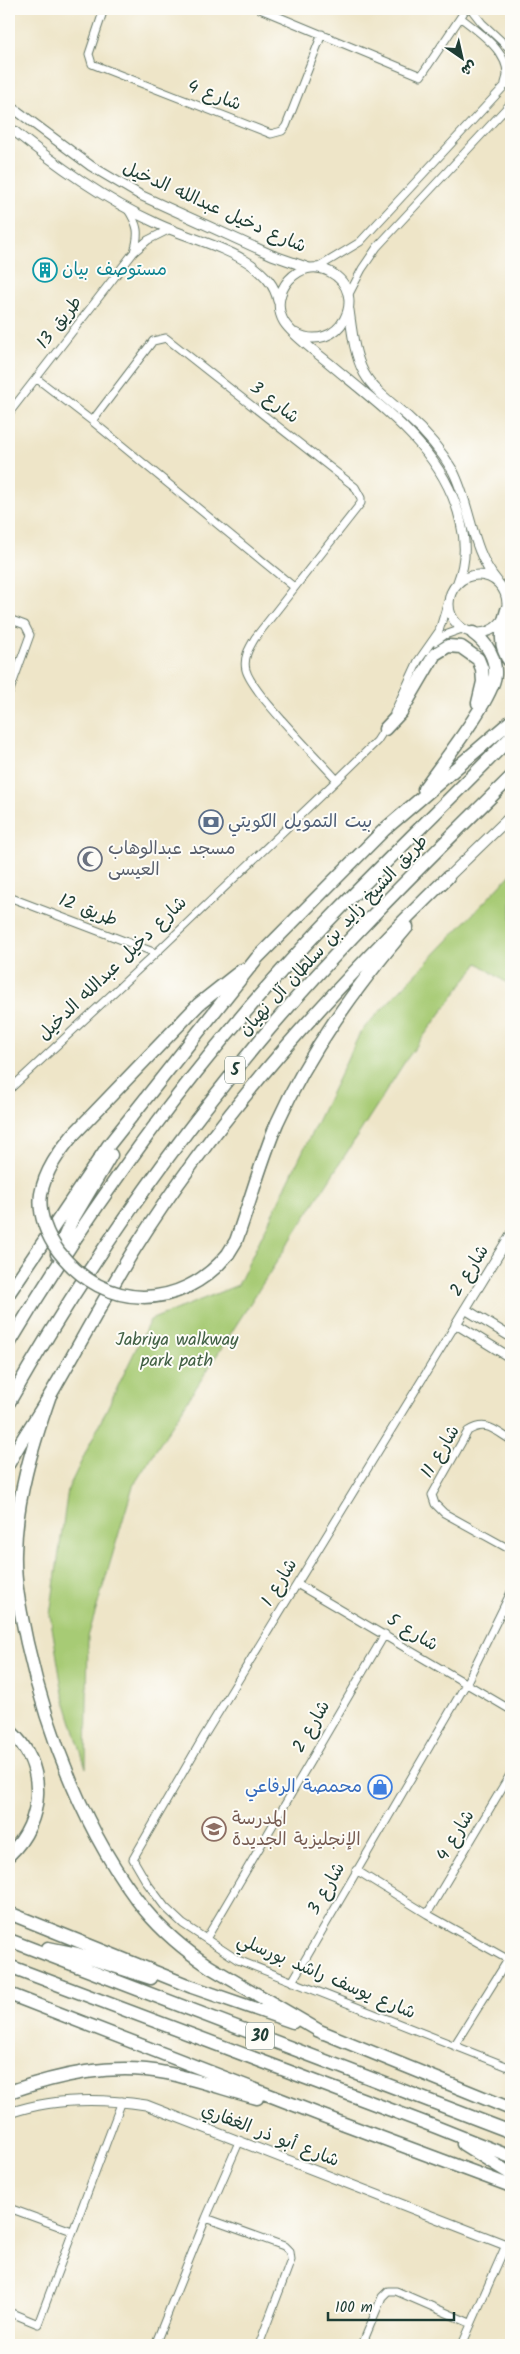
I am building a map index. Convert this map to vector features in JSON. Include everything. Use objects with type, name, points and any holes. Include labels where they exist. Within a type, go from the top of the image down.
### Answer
[{"type":"highway","points":[[507,610],[501,633],[504,650],[511,663]]},
{"type":"highway","points":[[414,803],[475,716],[490,692],[494,681],[495,667],[488,648],[468,631]]},
{"type":"highway","points":[[385,729],[401,712],[435,654],[448,646],[461,647],[469,651],[478,659],[482,669],[481,692],[475,716]]},
{"type":"highway","points":[[9,1293],[108,1146],[137,1112],[257,958],[377,837],[511,721]]},
{"type":"highway","name":"طريق الشيخ زايد بن سلطان آل نهيان","points":[[9,1344],[73,1240],[152,1130],[255,1001],[354,896],[511,738]]},
{"type":"highway","name":"طريق الشيخ زايد بن سلطان آل نهيان","points":[[9,1402],[43,1344],[112,1237],[174,1148],[210,1101],[267,1032],[366,922],[511,777]]},
{"type":"highway","points":[[257,958],[198,1004],[87,1118],[60,1150],[45,1178],[41,1196],[41,1212],[44,1225],[54,1246],[68,1264],[80,1275],[114,1293],[133,1296],[161,1296],[188,1288],[204,1278],[228,1254],[236,1241],[277,1125],[310,1058],[362,981],[448,877]]},
{"type":"highway","points":[[9,1463],[135,1248],[199,1156],[271,1063],[312,1016],[390,933],[448,877]]},
{"type":"highway","points":[[39,1293],[70,1224],[137,1112]]},
{"type":"highway","points":[[50,1395],[31,1450],[20,1496],[15,1555],[20,1613],[31,1660],[45,1711],[67,1770],[109,1856],[134,1894],[160,1927],[175,1941],[210,1967],[323,2033]]},
{"type":"highway","points":[[9,1730],[21,1743],[30,1758],[35,1773],[38,1797],[36,1813],[30,1829],[9,1855]]},
{"type":"highway","points":[[9,1913],[192,1987],[323,2033],[511,2109]]},
{"type":"highway","points":[[9,1939],[77,1954],[158,1980],[192,1987]]},
{"type":"highway","name":"30","points":[[9,1939],[511,2132]]},
{"type":"highway","name":"30","points":[[9,1966],[436,2127],[511,2158]]},
{"type":"highway","points":[[9,1994],[323,2116],[511,2186]]},
{"type":"highway","points":[[9,2092],[64,2076],[98,2071],[127,2070],[164,2073],[323,2116]]},
{"type":"highway","points":[[436,2127],[511,2174]]},
{"type":"main road","points":[[448,877],[511,816]]},
{"type":"street","name":"شارع 4","points":[[104,9],[89,54],[92,64],[271,134],[282,131],[286,126],[322,34]]},
{"type":"street","points":[[260,9],[421,76],[466,9]]},
{"type":"street","points":[[471,9],[482,23],[511,50]]},
{"type":"street","points":[[461,18],[504,60],[508,72],[504,85]]},
{"type":"street","points":[[458,582],[464,558],[463,529],[453,496],[430,454],[405,428],[295,332],[284,321],[279,305],[281,292],[287,281],[297,273],[313,268],[360,242],[511,79]]},
{"type":"street","points":[[348,296],[362,269],[377,247],[511,103]]},
{"type":"street","name":"شارع دخيل عبدالله الدخيل","points":[[9,105],[91,166],[140,195],[272,255],[313,268]]},
{"type":"street","name":"شارع دخيل عبدالله الدخيل","points":[[9,127],[89,186],[127,208],[170,230],[236,256],[251,265],[269,281],[279,305]]},
{"type":"street","points":[[127,208],[134,220],[139,236],[134,252]]},
{"type":"street","name":"طريق 13","points":[[9,413],[134,252],[148,240],[170,230]]},
{"type":"street","points":[[313,268],[328,271],[338,277],[344,286],[348,296],[355,349],[364,373],[376,389],[423,431],[444,456],[458,482],[483,559],[496,581]]},
{"type":"street","points":[[295,332],[314,338],[328,335],[340,327],[349,307]]},
{"type":"street","name":"شارع 3","points":[[92,421],[153,340],[166,338],[355,487],[361,498],[361,503],[250,645],[245,662],[246,671],[257,690],[337,780]]},
{"type":"street","points":[[36,378],[92,421],[294,587]]},
{"type":"street","points":[[477,574],[491,577],[496,581],[505,591],[507,610],[497,626],[486,632],[468,631],[450,614],[448,601],[453,587],[470,575],[477,574]]},
{"type":"street","name":"شارع دخيل عبدالله الدخيل","points":[[9,1090],[156,954],[377,741],[385,729],[416,666],[442,624],[448,601]]},
{"type":"street","points":[[9,619],[25,625],[30,635],[9,692]]},
{"type":"street","name":"شارع دخيل عبدالله الدخيل","points":[[430,645],[445,635],[468,631]]},
{"type":"street","name":"طريق 12","points":[[9,897],[156,954]]},
{"type":"street","name":"شارع 2","points":[[456,1324],[511,1234]]},
{"type":"street","points":[[465,1309],[511,1337]]},
{"type":"street","points":[[456,1324],[511,1358]]},
{"type":"street","name":"شارع 1","points":[[133,1858],[204,1736],[456,1324]]},
{"type":"street","name":"شارع 11","points":[[511,1440],[484,1424],[477,1425],[468,1431],[432,1495],[435,1504],[444,1513],[511,1550]]},
{"type":"street","name":"شارع 5","points":[[296,1584],[385,1634],[511,1710]]},
{"type":"street","points":[[466,1684],[511,1592]]},
{"type":"street","name":"شارع 2","points":[[206,1939],[385,1634]]},
{"type":"street","name":"شارع 3","points":[[292,1982],[466,1684]]},
{"type":"street","name":"شارع 4","points":[[427,1914],[511,1773]]},
{"type":"street","name":"شارع يوسف راشد بورسلي","points":[[133,1858],[147,1883],[165,1907],[183,1924],[238,1960],[511,2068]]},
{"type":"street","points":[[356,1870],[427,1914],[510,1958],[454,2046]]},
{"type":"street","name":"شارع أبو ذر الغفاري","points":[[9,2113],[52,2103],[87,2100],[122,2101],[146,2105],[508,2246]]},
{"type":"street","points":[[9,2312],[38,2324],[122,2101]]},
{"type":"street","points":[[155,2345],[239,2142]]},
{"type":"street","points":[[9,2208],[72,2231]]},
{"type":"street","points":[[206,2218],[284,2246],[290,2252],[291,2260],[259,2345]]},
{"type":"street","points":[[462,2345],[470,2323],[508,2246]]},
{"type":"street","points":[[362,2345],[382,2297],[388,2291],[396,2291],[470,2323]]},
{"type":"green space","name":"Jabriya walkway park path","points":[[511,874],[511,986],[478,963],[406,1060],[133,1486],[88,1637],[86,1768],[63,1694],[50,1615],[68,1489],[150,1320],[238,1285],[361,1031]]},
{"type":"place","name":"مستوصف بيان","points":[[45,270]]},
{"type":"place","name":"بيت التمويل الكويتي","points":[[211,822]]},
{"type":"place","name":"مسجد عبدالوهاب العيسى","points":[[90,859]]},
{"type":"place","name":"محمصة الرفاعي","points":[[380,1787]]},
{"type":"place","name":"المدرسة الإنجليزية الجديدة","points":[[214,1829]]}]
